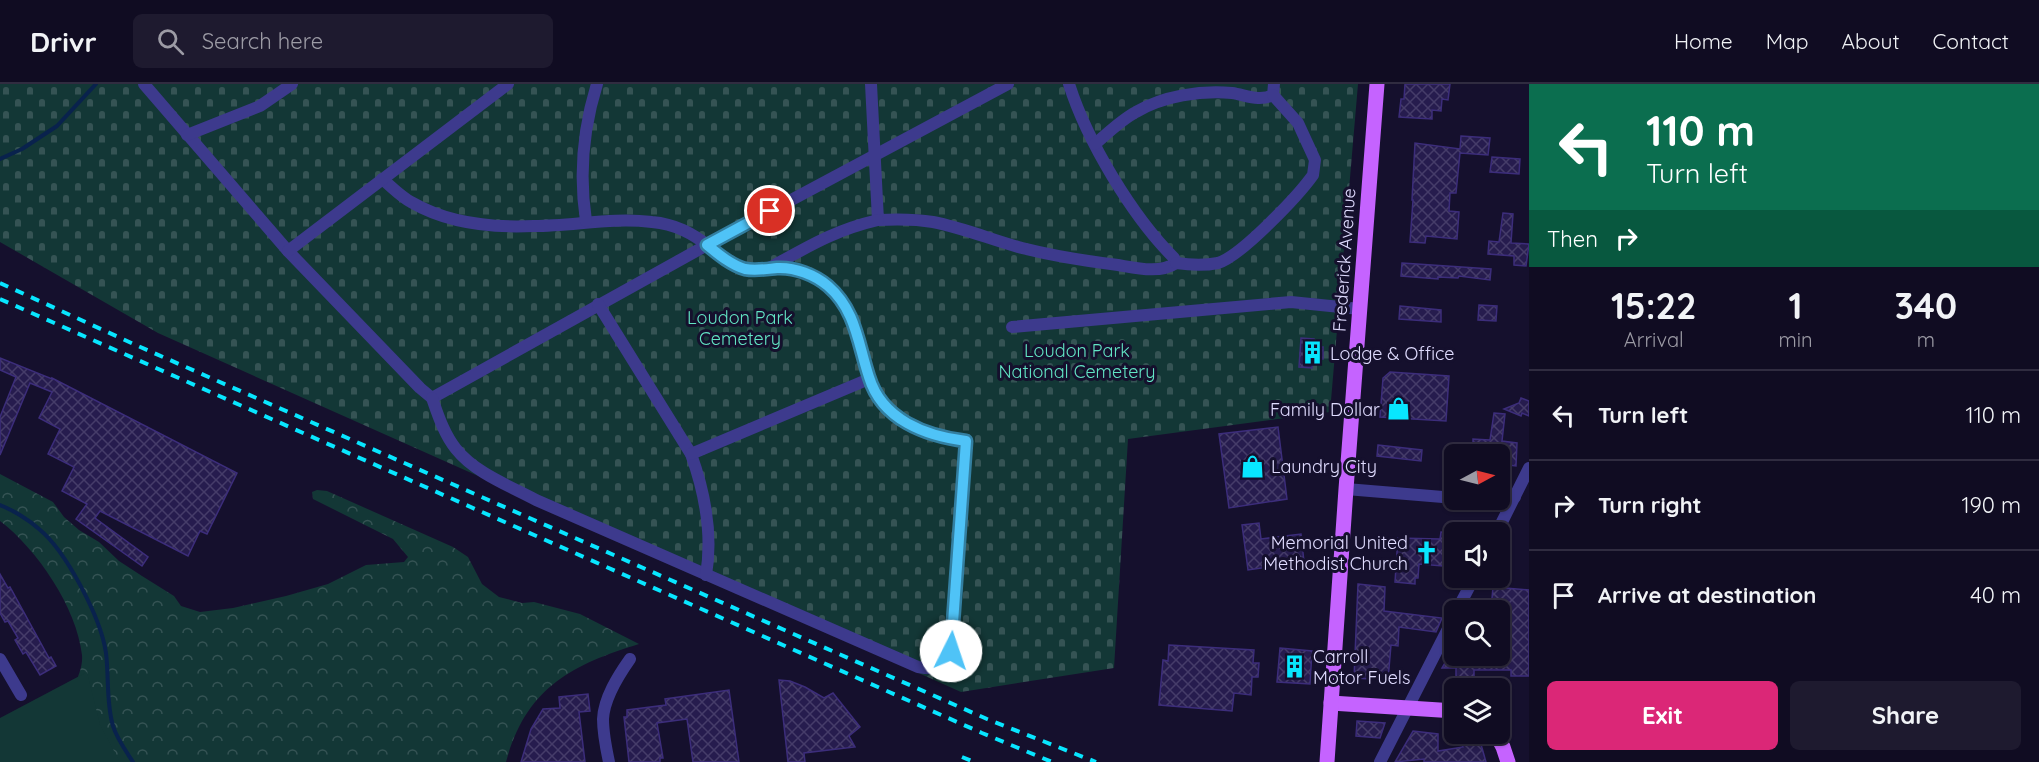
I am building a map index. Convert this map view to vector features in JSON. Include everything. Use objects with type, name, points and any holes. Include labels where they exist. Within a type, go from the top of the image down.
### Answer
[{"type":"main road","name":"Frederick Avenue","points":[[1327,762],[1377,84]]},
{"type":"main road","points":[[1331,703],[1444,710]]},
{"type":"main road","points":[[1501,744],[1508,762]]},
{"type":"street","points":[[144,84],[288,251],[432,398],[447,435],[457,450],[490,475],[536,500],[918,667],[943,666],[951,651],[966,441],[933,435],[905,423],[892,413],[880,399],[869,380],[853,321],[837,295],[821,281],[802,272],[781,268],[748,270],[738,267],[678,227],[653,222],[586,221],[535,226],[501,226],[468,222],[440,215],[410,201],[382,179]]},
{"type":"street","points":[[187,135],[260,106],[292,84]]},
{"type":"street","points":[[288,251],[508,84]]},
{"type":"street","points":[[586,221],[583,196],[584,137],[597,84]]},
{"type":"street","points":[[871,84],[878,220]]},
{"type":"street","points":[[432,398],[598,304],[1008,84]]},
{"type":"street","points":[[1069,84],[1082,118],[1123,193],[1176,263]]},
{"type":"street","points":[[767,269],[821,238],[850,227],[878,220],[916,219],[1020,248],[1090,262],[1161,269],[1176,263],[1197,266],[1220,262],[1250,242],[1305,185],[1313,175],[1315,160],[1298,123],[1273,90],[1265,99],[1213,92],[1184,95],[1137,111],[1095,144]]},
{"type":"street","points":[[1012,327],[1291,302],[1360,309]]},
{"type":"street","points":[[598,304],[691,454],[703,494],[708,527],[710,555],[706,574]]},
{"type":"street","points":[[691,454],[869,380]]},
{"type":"street","points":[[1503,522],[1521,494],[1529,468]]},
{"type":"street","points":[[1346,489],[1444,497]]},
{"type":"street","points":[[1380,762],[1444,637]]},
{"type":"street","points":[[609,762],[603,719],[606,704],[630,658]]},
{"type":"street","points":[[0,659],[21,695]]},
{"type":"green space","name":"Loudon Park Cemetery","points":[[0,84],[1358,84],[1330,412],[1128,439],[1114,668],[961,692],[158,333],[0,242]]},
{"type":"green space","points":[[0,474],[53,502],[64,517],[79,530],[99,542],[119,561],[174,596],[181,606],[200,612],[233,608],[286,596],[328,584],[366,565],[404,562],[408,557],[393,539],[313,499],[312,492],[317,490],[327,491],[453,547],[468,557],[482,584],[499,597],[522,603],[534,602],[580,614],[639,644],[592,661],[554,683],[526,715],[506,762],[8,762],[72,689],[80,671],[82,655],[79,637],[72,618],[53,581],[28,547],[0,521]]},
{"type":"green space","points":[[87,672],[100,725],[120,762],[0,762],[0,718]]},
{"type":"building","points":[[1405,84],[1450,84],[1448,100],[1442,99],[1441,111],[1432,110],[1432,119],[1399,117]]},
{"type":"building","points":[[1461,136],[1490,138],[1488,155],[1460,153],[1456,193],[1450,193],[1449,211],[1459,212],[1457,239],[1426,236],[1425,243],[1410,242],[1415,143],[1460,149]]},
{"type":"building","points":[[1492,157],[1520,159],[1519,174],[1490,172]]},
{"type":"building","points":[[1503,213],[1513,214],[1511,243],[1529,244],[1526,266],[1514,265],[1514,256],[1488,254],[1489,241],[1499,242]]},
{"type":"building","points":[[1402,263],[1491,269],[1490,280],[1459,276],[1458,278],[1438,277],[1438,279],[1401,276]]},
{"type":"building","points":[[1479,305],[1497,306],[1496,321],[1478,320]]},
{"type":"building","points":[[1400,306],[1441,310],[1441,322],[1399,319]]},
{"type":"building","name":"Lodge & Office","points":[[1301,338],[1314,339],[1314,342],[1319,342],[1318,347],[1323,347],[1323,359],[1313,359],[1312,368],[1299,367]]},
{"type":"building","points":[[0,358],[52,378],[237,473],[207,534],[200,531],[188,556],[100,511],[95,518],[148,557],[142,566],[76,519],[87,504],[62,491],[74,467],[48,454],[60,429],[39,418],[52,392],[30,383],[0,455],[0,417],[16,377],[0,370]]},
{"type":"building","points":[[1390,372],[1449,376],[1446,421],[1380,417],[1383,378]]},
{"type":"building","points":[[1521,398],[1529,401],[1529,416],[1522,413],[1521,416],[1504,409],[1519,403]]},
{"type":"building","points":[[1494,413],[1505,414],[1502,441],[1517,443],[1516,466],[1510,465],[1510,444],[1470,444],[1473,443],[1473,439],[1490,440]]},
{"type":"building","name":"Laundry City","points":[[1278,427],[1287,499],[1229,508],[1219,434]]},
{"type":"building","points":[[1378,445],[1422,450],[1421,461],[1377,456]]},
{"type":"building","points":[[1259,523],[1261,539],[1301,534],[1304,562],[1248,570],[1242,525]]},
{"type":"building","name":"Memorial United Methodist Church","points":[[1441,532],[1444,532],[1444,566],[1419,564],[1415,584],[1395,582],[1398,538],[1440,539]]},
{"type":"building","points":[[0,574],[8,588],[10,587],[49,658],[51,657],[56,666],[40,675],[26,652],[23,654],[15,640],[18,638],[8,621],[5,622],[0,613]]},
{"type":"building","points":[[1358,584],[1385,587],[1384,611],[1442,618],[1436,632],[1399,627],[1398,646],[1391,645],[1388,680],[1354,678]]},
{"type":"building","points":[[1493,588],[1529,590],[1529,676],[1511,676],[1511,670],[1474,670],[1474,678],[1456,678],[1456,668],[1442,668],[1444,665],[1510,666],[1510,600],[1492,600]]},
{"type":"building","points":[[1169,645],[1254,650],[1253,663],[1259,663],[1258,677],[1252,677],[1251,695],[1234,693],[1232,711],[1159,705],[1163,660],[1168,661]]},
{"type":"building","name":"Carroll Motor Fuels","points":[[1280,648],[1312,651],[1310,684],[1277,682]]},
{"type":"building","points":[[779,680],[790,681],[805,687],[824,698],[833,693],[860,727],[849,736],[855,747],[804,753],[805,762],[788,762]]},
{"type":"building","points":[[729,690],[739,762],[693,762],[687,719],[657,723],[663,758],[660,758],[660,762],[629,762],[624,717],[627,717],[627,710],[666,705],[665,699]]},
{"type":"building","points":[[588,694],[590,711],[579,712],[585,762],[521,762],[531,729],[543,709],[560,708],[559,697]]},
{"type":"building","points":[[1357,721],[1385,723],[1380,738],[1356,736]]},
{"type":"building","points":[[1413,731],[1438,734],[1438,751],[1463,747],[1462,745],[1466,744],[1481,744],[1486,762],[1424,762],[1424,759],[1395,762]]},
{"type":"waterway","points":[[0,159],[22,149],[57,126],[96,84]]},
{"type":"waterway","points":[[0,505],[39,529],[60,553],[81,586],[103,639],[109,708],[113,726],[133,762]]},
{"type":"railway","points":[[0,283],[138,346],[987,719],[1096,762]]},
{"type":"railway","points":[[0,299],[1052,762]]},
{"type":"railway","points":[[962,757],[974,762]]},
{"type":"place","name":"Lodge & Office","points":[[1312,353]]},
{"type":"place","name":"Family Dollar","points":[[1398,409]]},
{"type":"place","name":"Laundry City","points":[[1253,466]]},
{"type":"place","name":"Memorial United Methodist Church","points":[[1426,552]]},
{"type":"place","name":"Carroll Motor Fuels","points":[[1295,666]]},
{"type":"route","points":[[770,211],[707,245],[738,267],[748,270],[781,268],[802,272],[827,285],[847,308],[859,337],[869,380],[880,399],[892,413],[919,431],[966,441],[951,651]]},
{"type":"park label","name":"Loudon Park National Cemetery","points":[[1077,360]]}]
